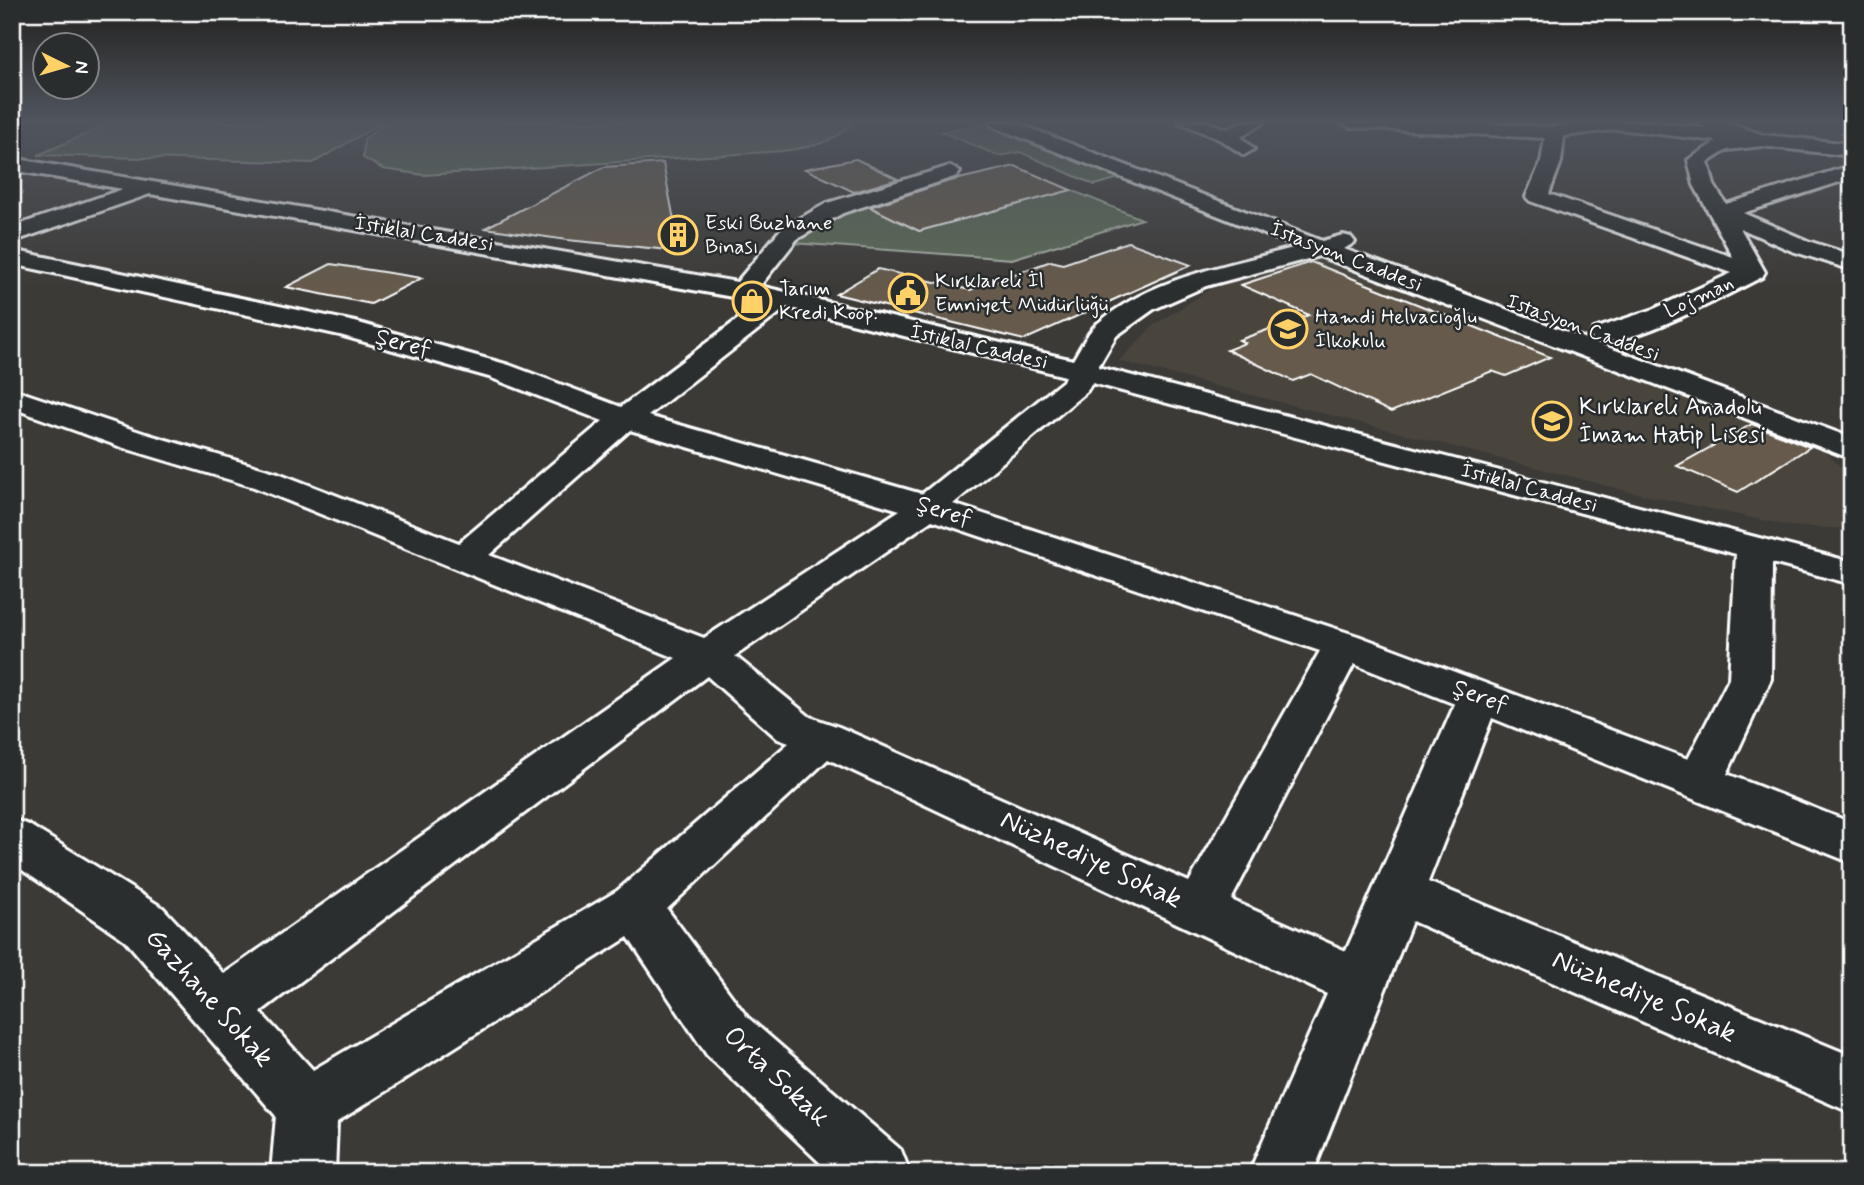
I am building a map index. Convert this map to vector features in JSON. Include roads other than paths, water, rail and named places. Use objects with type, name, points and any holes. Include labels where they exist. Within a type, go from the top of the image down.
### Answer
[{"type":"street","name":"İstiklal Caddesi","points":[[96,177],[782,298],[1081,371],[1852,573]]},
{"type":"street","points":[[744,290],[789,234],[835,208],[933,177]]},
{"type":"street","name":"İstasyon Caddesi","points":[[1148,177],[1332,245],[1852,449]]},
{"type":"street","name":"Istasyon Caddesi","points":[[1171,177],[1332,245],[1604,335],[1852,426]]},
{"type":"street","points":[[1544,177],[1537,197],[1752,272]]},
{"type":"street","name":"Lojman","points":[[1604,335],[1663,315],[1752,272],[1702,177]]},
{"type":"street","points":[[1721,212],[1766,201],[1834,177]]},
{"type":"street","points":[[12,235],[151,186]]},
{"type":"street","points":[[1721,212],[1800,246],[1852,262]]},
{"type":"street","points":[[219,1010],[708,655],[928,507],[1077,385],[1081,371],[1105,331],[1145,304],[1197,281],[1332,245]]},
{"type":"street","name":"Şeref","points":[[12,257],[345,328],[499,371],[625,419],[928,507],[1344,645],[1700,782],[1852,844]]},
{"type":"street","points":[[465,557],[625,419],[782,298]]},
{"type":"street","name":"Nüzhediye Sokak","points":[[12,398],[135,441],[266,480],[708,655],[794,727],[1360,983]]},
{"type":"street","points":[[1700,782],[1749,679],[1753,562],[1756,548]]},
{"type":"street","points":[[1200,910],[1344,645]]},
{"type":"street","points":[[1281,1173],[1479,697]]},
{"type":"street","points":[[303,1173],[307,1107],[635,906],[823,738]]},
{"type":"street","name":"Gazhane Sokak","points":[[12,838],[144,924],[307,1107]]},
{"type":"street","name":"Nüzhediye Sokak","points":[[1398,892],[1852,1085]]},
{"type":"street","name":"Orta Sokak","points":[[635,906],[727,1036],[878,1173]]},
{"type":"place","name":"Eski Buzhane Binası","points":[[678,235]]},
{"type":"place","name":"Kırklareli İl Emniyet Müdürlüğü","points":[[908,293]]},
{"type":"place","name":"Tarım Kredi Koop.","points":[[752,301]]},
{"type":"place","name":"Hamdi Helvacıoğlu İlkokulu","points":[[1288,329]]},
{"type":"place","name":"Kırklareli Anadolu İmam Hatip Lisesi","points":[[1552,421]]}]
